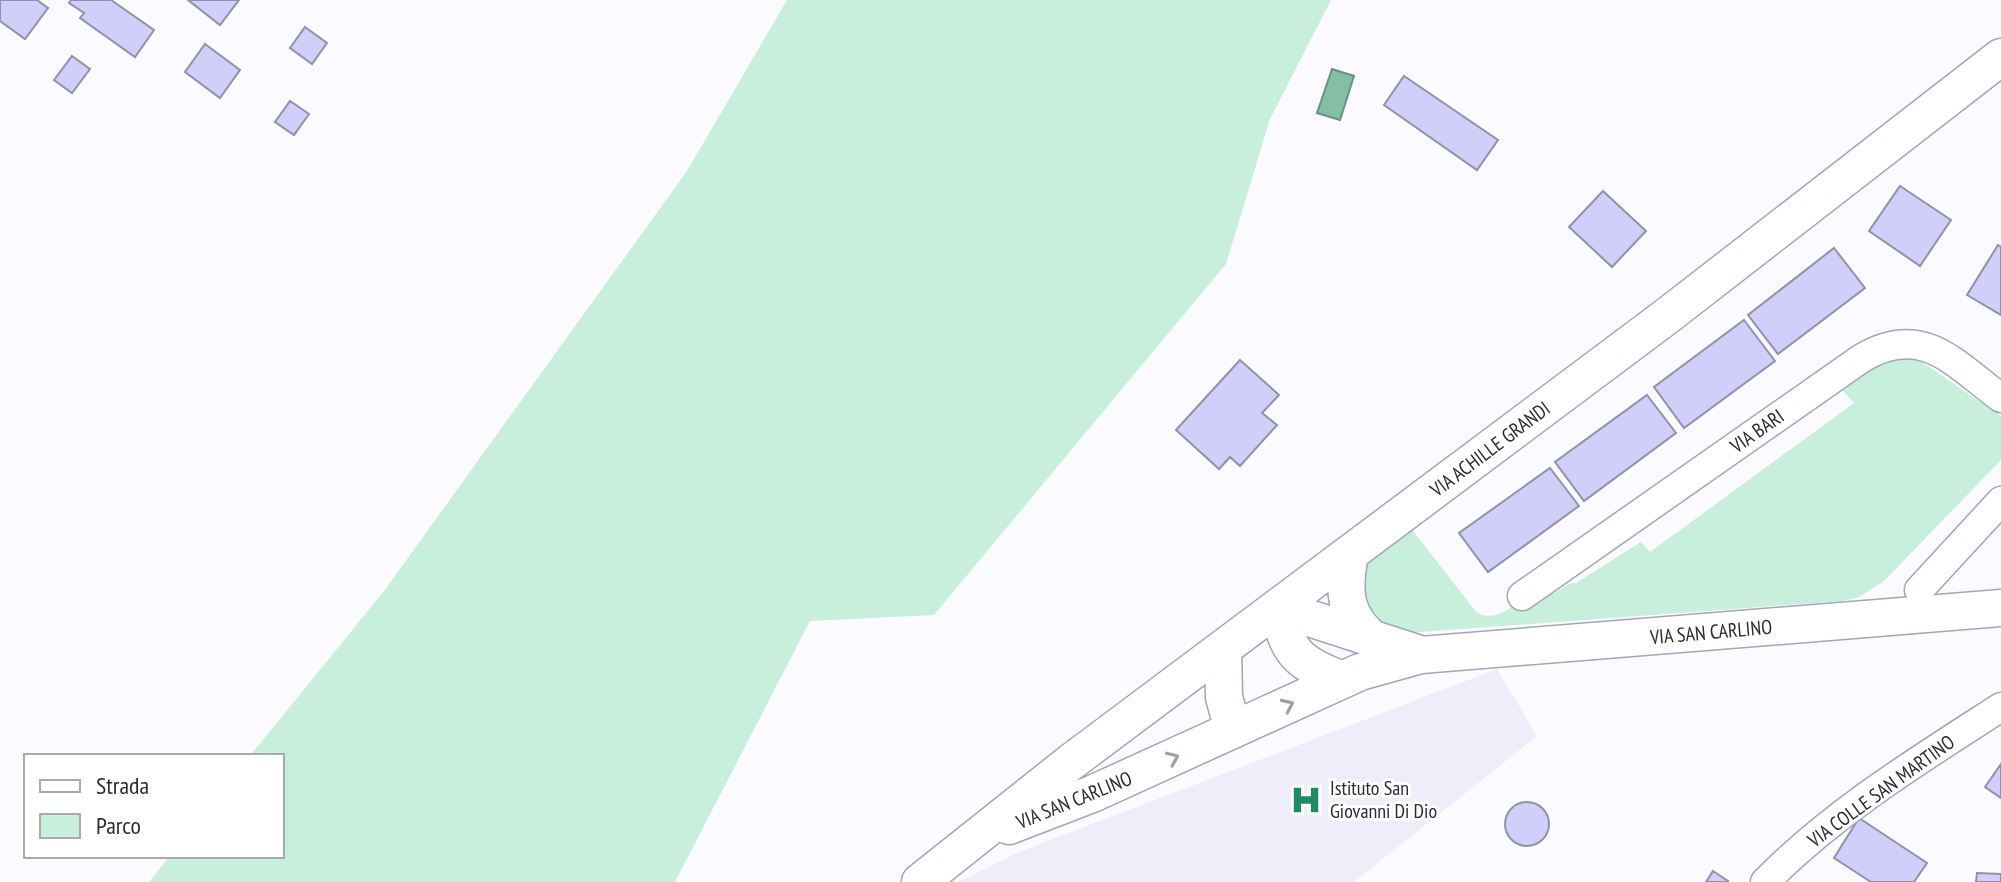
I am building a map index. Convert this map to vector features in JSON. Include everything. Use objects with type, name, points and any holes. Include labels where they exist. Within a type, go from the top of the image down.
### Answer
[{"type":"street","name":"VIA ACHILLE GRANDI","points":[[978,838],[1071,762],[1667,316],[2001,57]]},
{"type":"street","name":"VIA BARI","points":[[1522,596],[1882,347],[1907,343],[1927,346],[2001,398]]},
{"type":"street","points":[[1919,590],[2001,501]]},
{"type":"street","points":[[1350,553],[1346,580],[1348,606],[1363,630],[1377,643]]},
{"type":"street","points":[[1278,608],[1294,653],[1310,666],[1343,680]]},
{"type":"street","name":"VIA SAN CARLINO","points":[[1278,608],[1421,655]]},
{"type":"street","name":"VIA SAN CARLINO","points":[[978,838],[1092,794],[1343,680],[1378,666],[1421,655],[2001,608]]},
{"type":"street","points":[[1223,649],[1224,697],[1233,730]]},
{"type":"street","name":"VIA COLLE SAN MARTINO","points":[[1765,882],[1872,792],[2001,707]]},
{"type":"street","points":[[920,882],[978,838]]},
{"type":"shaded area","points":[[1332,69],[1354,76],[1340,120],[1317,113]]},
{"type":"shaded area","name":"Istituto San Giovanni Di Dio","points":[[1497,669],[1537,736],[1354,882],[958,882],[1019,852]]},
{"type":"green space","points":[[787,0],[1331,0],[1270,119],[1226,264],[934,615],[810,621],[675,882],[149,882],[168,858],[284,858],[284,754],[252,754],[384,591],[687,171]]},
{"type":"green space","points":[[1909,357],[1922,362],[2001,416],[2001,460],[1884,581],[1859,597],[1843,601],[1407,633],[1371,619],[1365,610],[1362,573],[1369,558],[1410,527],[1477,613],[1485,616],[1500,613],[1535,594],[1552,594],[1576,583],[1641,542],[1650,552],[1854,403],[1842,390],[1866,370],[1887,360]]},
{"type":"building","points":[[0,0],[37,0],[48,8],[25,39],[0,21]]},
{"type":"building","points":[[71,0],[111,0],[154,30],[135,57],[80,18],[84,13],[69,3]]},
{"type":"building","points":[[188,0],[239,0],[220,25]]},
{"type":"building","points":[[305,27],[327,43],[312,64],[290,48]]},
{"type":"building","points":[[205,44],[240,70],[220,98],[185,72]]},
{"type":"building","points":[[72,56],[90,69],[72,93],[54,80]]},
{"type":"building","points":[[1404,76],[1498,140],[1477,170],[1384,105]]},
{"type":"building","points":[[290,101],[309,114],[294,135],[275,122]]},
{"type":"building","points":[[1900,186],[1951,220],[1920,266],[1869,231]]},
{"type":"building","points":[[1603,191],[1646,231],[1612,267],[1569,227]]},
{"type":"building","points":[[1998,245],[2001,247],[2001,315],[1967,295]]},
{"type":"building","points":[[1834,248],[1865,288],[1778,354],[1748,315]]},
{"type":"building","points":[[1744,320],[1775,361],[1684,428],[1654,387]]},
{"type":"building","points":[[1240,360],[1279,395],[1262,413],[1277,425],[1240,466],[1230,457],[1219,469],[1176,430]]},
{"type":"building","points":[[1647,395],[1676,433],[1584,501],[1555,462]]},
{"type":"building","points":[[1550,468],[1579,506],[1488,572],[1459,533]]},
{"type":"building","points":[[2001,764],[2001,798],[1985,787]]},
{"type":"building","points":[[1527,802],[1543,808],[1549,824],[1543,840],[1527,846],[1511,840],[1505,824],[1511,808]]},
{"type":"building","points":[[1859,818],[1927,863],[1914,882],[1871,882],[1834,858]]},
{"type":"building","points":[[1713,871],[1728,881],[1728,882],[1706,882]]},
{"type":"building","points":[[1977,873],[2001,874],[2001,882],[1976,882]]},
{"type":"place","name":"Istituto San Giovanni Di Dio","points":[[1306,800]]}]
